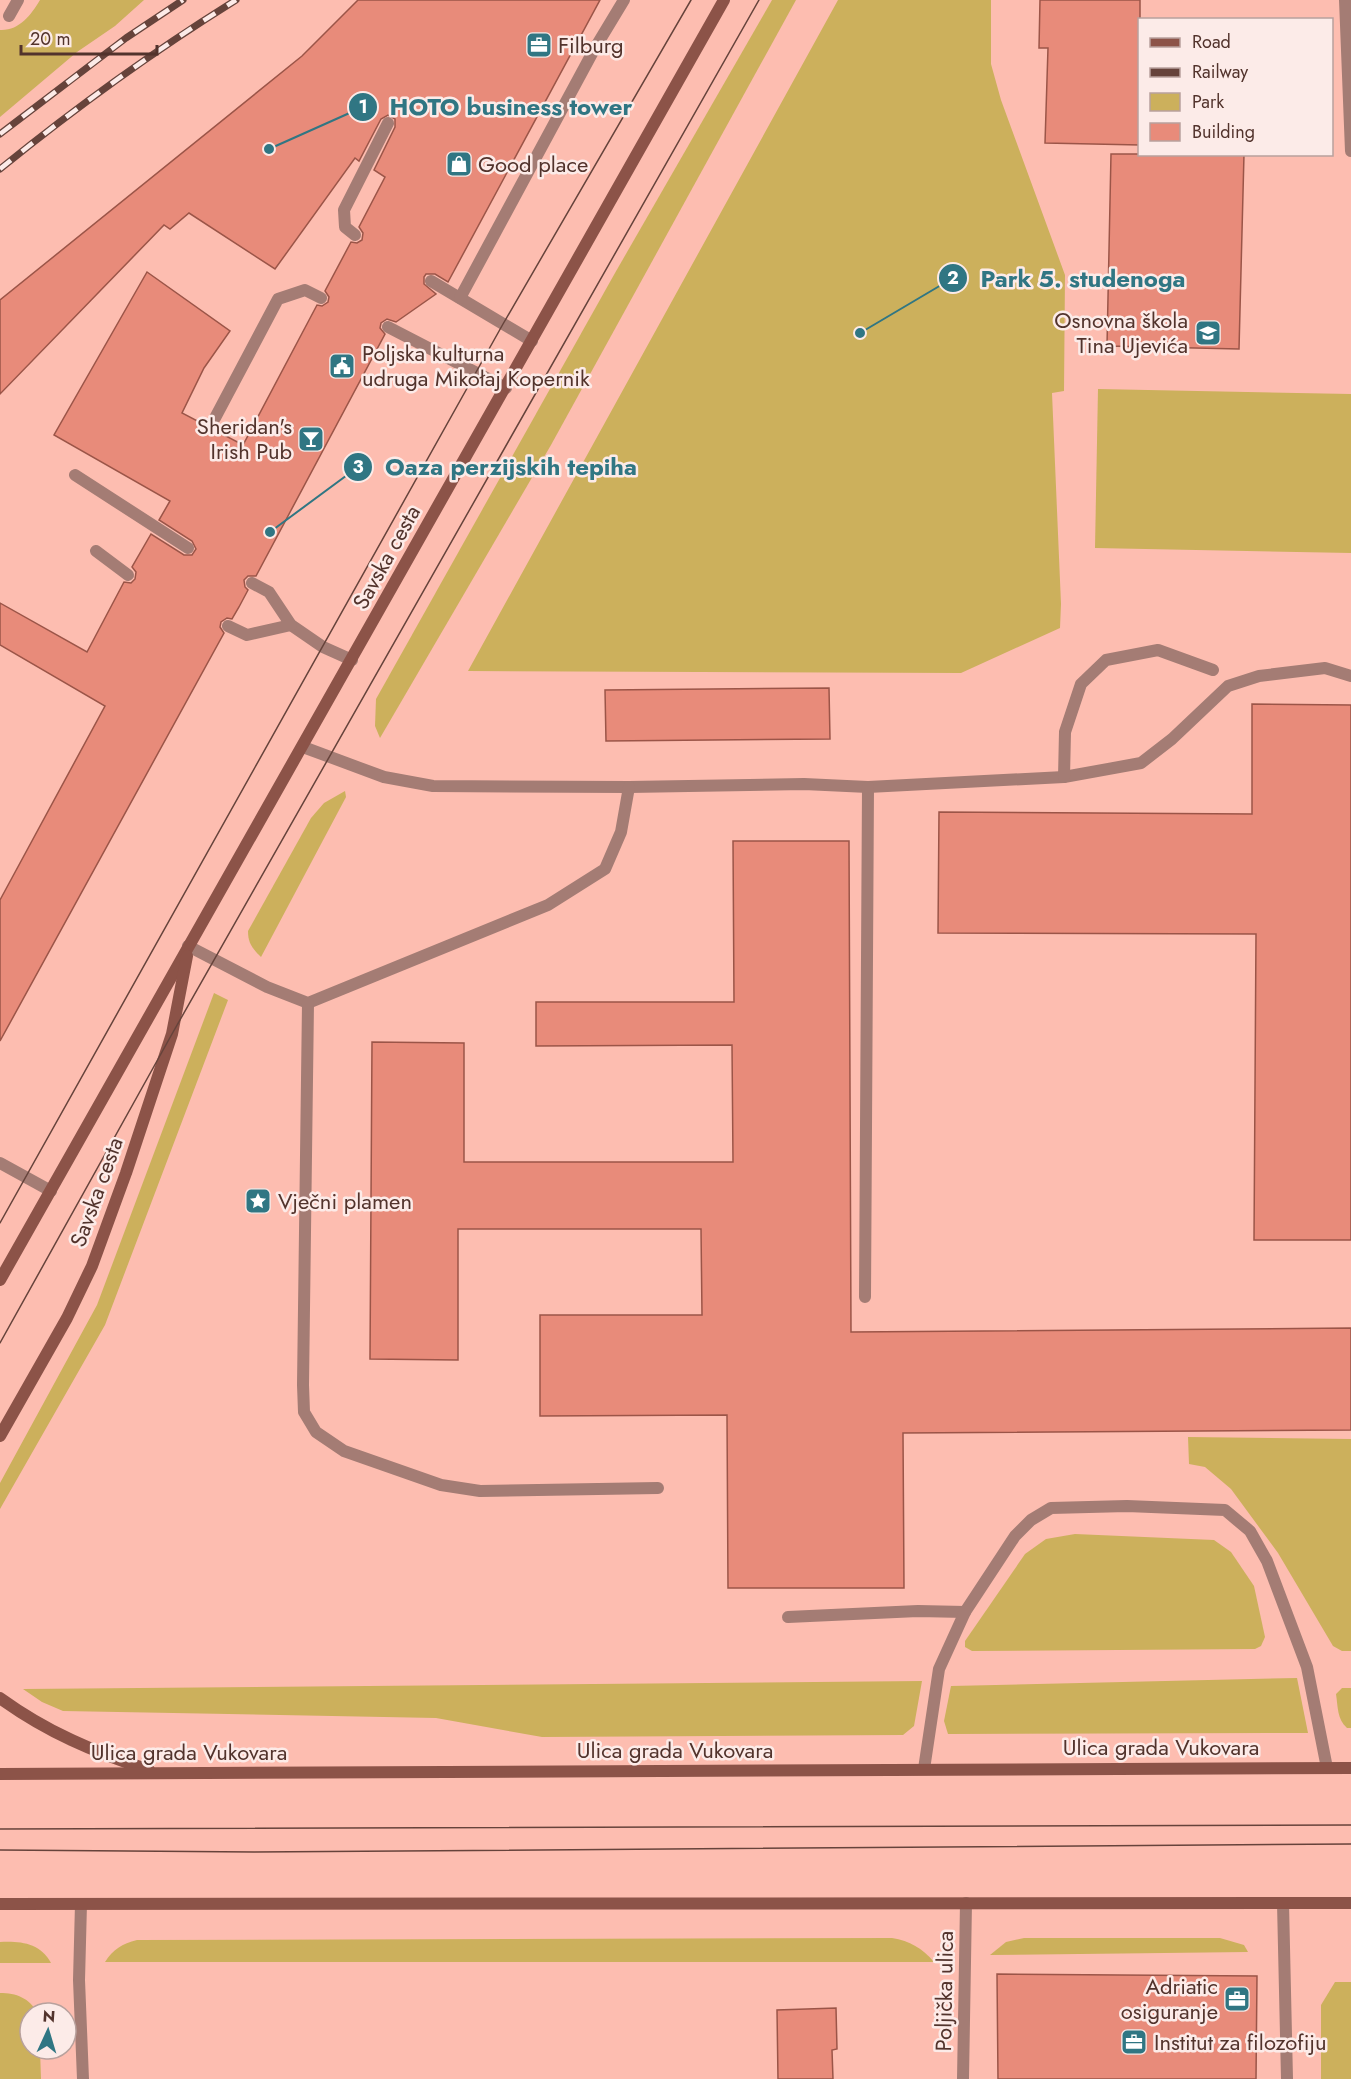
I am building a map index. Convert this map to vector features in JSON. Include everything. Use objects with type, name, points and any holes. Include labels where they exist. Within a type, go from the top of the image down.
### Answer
[{"type":"main road","name":"Savska cesta","points":[[0,1280],[724,0]]},
{"type":"main road","name":"Savska cesta","points":[[0,1436],[67,1318],[92,1266],[126,1173],[172,1034],[188,946]]},
{"type":"main road","points":[[0,1698],[28,1719],[69,1740],[112,1758],[162,1774]]},
{"type":"main road","name":"Ulica grada Vukovara","points":[[0,1774],[1351,1768]]},
{"type":"main road","points":[[0,1904],[1351,1903]]},
{"type":"street","points":[[9,16],[18,0]]},
{"type":"street","points":[[460,298],[624,0]]},
{"type":"street","points":[[1345,0],[1351,151]]},
{"type":"street","points":[[355,235],[345,227],[344,210],[388,123]]},
{"type":"street","points":[[431,281],[532,341]]},
{"type":"street","points":[[215,418],[278,299],[305,290],[321,298]]},
{"type":"street","points":[[388,327],[506,388]]},
{"type":"street","points":[[75,475],[188,548]]},
{"type":"street","points":[[96,551],[128,575]]},
{"type":"street","points":[[252,583],[269,592],[291,625],[323,647],[352,660]]},
{"type":"street","points":[[228,626],[247,635],[291,625]]},
{"type":"street","points":[[1064,777],[1065,732],[1081,684],[1106,660],[1158,650],[1213,670]]},
{"type":"street","points":[[303,747],[384,777],[433,786],[628,787],[804,784],[868,787],[1064,777],[1141,763],[1172,739],[1228,686],[1259,676],[1325,668],[1351,676]]},
{"type":"street","points":[[188,946],[267,987],[308,1003],[548,905],[605,868],[621,832],[628,787]]},
{"type":"street","points":[[865,1297],[868,787]]},
{"type":"street","points":[[308,1003],[303,1385],[304,1412],[316,1432],[344,1451],[441,1485],[480,1491],[658,1488]]},
{"type":"street","points":[[0,1163],[51,1191]]},
{"type":"street","points":[[924,1769],[939,1669],[965,1612],[1015,1536],[1031,1520],[1051,1508],[1126,1506],[1225,1510],[1250,1531],[1267,1561],[1307,1667],[1327,1768]]},
{"type":"street","points":[[788,1617],[918,1611],[965,1612]]},
{"type":"street","name":"Poljička ulica","points":[[963,2079],[966,1903]]},
{"type":"street","points":[[1283,1903],[1287,2079]]},
{"type":"street","points":[[81,1904],[79,1980],[83,2079]]},
{"type":"green space","points":[[40,0],[144,0],[115,26],[77,52],[0,117],[0,30],[19,25]]},
{"type":"green space","points":[[772,0],[796,0],[551,445],[380,738],[375,726],[376,699],[615,273]]},
{"type":"green space","points":[[838,0],[991,0],[991,64],[1001,100],[1065,275],[1064,391],[1052,393],[1061,604],[1060,628],[961,673],[468,671]]},
{"type":"green space","points":[[1098,389],[1351,394],[1351,553],[1095,548]]},
{"type":"green space","points":[[345,791],[346,797],[261,957],[251,945],[248,931],[311,818],[324,803]]},
{"type":"green space","points":[[214,993],[228,1000],[105,1325],[0,1509],[0,1483],[97,1305]]},
{"type":"green space","points":[[1188,1437],[1351,1439],[1351,1651],[1342,1651],[1333,1646],[1278,1553],[1231,1489],[1205,1467],[1189,1464]]},
{"type":"green space","points":[[1075,1534],[1214,1540],[1231,1552],[1254,1586],[1265,1637],[1261,1646],[1255,1649],[972,1651],[965,1647],[965,1641],[1025,1554],[1046,1539]]},
{"type":"green space","points":[[1297,1678],[1308,1733],[948,1734],[944,1721],[951,1686]]},
{"type":"green space","points":[[922,1681],[914,1726],[903,1735],[542,1737],[436,1718],[63,1711],[42,1702],[23,1689]]},
{"type":"green space","points":[[1342,1688],[1351,1688],[1351,1728],[1347,1728],[1341,1721],[1338,1712],[1336,1694]]},
{"type":"green space","points":[[892,1938],[915,1946],[934,1962],[105,1962],[118,1948],[137,1940]]},
{"type":"green space","points":[[1024,1938],[1220,1938],[1244,1945],[1248,1952],[990,1955],[1006,1942]]},
{"type":"green space","points":[[0,1942],[15,1942],[36,1947],[47,1956],[51,1963],[0,1963]]},
{"type":"green space","points":[[1335,1982],[1351,1982],[1351,2079],[1321,2079],[1321,2005]]},
{"type":"green space","points":[[0,1993],[12,1994],[27,2001],[18,2001],[18,2061],[40,2061],[41,2079],[0,2079]]},
{"type":"building","points":[[358,0],[600,0],[448,282],[435,274],[426,274],[424,284],[436,294],[396,322],[387,319],[381,323],[380,328],[385,334],[256,576],[248,576],[244,580],[248,590],[239,607],[232,619],[227,618],[221,622],[220,627],[224,633],[0,1041],[0,900],[105,706],[0,645],[0,603],[87,652],[124,582],[131,583],[135,579],[136,572],[132,567],[151,534],[184,555],[192,555],[196,549],[192,541],[159,520],[170,501],[54,435],[147,272],[230,331],[204,368],[182,413],[243,445],[317,305],[322,306],[328,302],[329,297],[325,291],[351,242],[357,243],[362,240],[363,233],[359,227],[385,177],[374,170],[395,127],[395,119],[388,115],[381,119],[359,161],[355,158],[275,269],[189,213],[170,229],[164,225],[0,394],[0,300],[302,56]]},
{"type":"building","points":[[1040,0],[1140,0],[1138,145],[1045,143],[1048,48],[1039,48]]},
{"type":"building","points":[[1111,154],[1244,156],[1239,349],[1107,346]]},
{"type":"building","points":[[829,688],[830,739],[606,741],[605,690]]},
{"type":"building","points":[[1252,704],[1351,705],[1351,1240],[1254,1240],[1256,934],[938,933],[939,812],[1252,814]]},
{"type":"building","points":[[733,841],[849,841],[851,1332],[1351,1328],[1351,1430],[903,1433],[904,1588],[728,1588],[727,1415],[540,1416],[540,1315],[702,1315],[701,1229],[458,1229],[458,1360],[370,1359],[372,1042],[464,1043],[464,1162],[733,1162],[732,1045],[536,1046],[536,1002],[734,1002]]},
{"type":"building","points":[[997,1974],[1257,1976],[1256,2079],[998,2079]]},
{"type":"building","points":[[836,2008],[837,2049],[832,2050],[833,2079],[778,2079],[777,2010]]},
{"type":"tram line","points":[[0,1223],[503,324],[691,0]]},
{"type":"tram line","points":[[0,1343],[172,1034],[759,0]]},
{"type":"tram line","points":[[0,1829],[1351,1825]]},
{"type":"tram line","points":[[0,1850],[254,1852],[1351,1844]]},
{"type":"railway","points":[[0,134],[126,38],[183,0]]},
{"type":"railway","points":[[0,169],[115,81],[236,0]]},
{"type":"place","name":"Filburg","points":[[539,45]]},
{"type":"place","name":"HOTO business tower","points":[[269,149]]},
{"type":"place","name":"Good place","points":[[459,164]]},
{"type":"place","name":"Park 5. studenoga","points":[[860,333]]},
{"type":"place","name":"Osnovna škola Tina Ujevića","points":[[1208,333]]},
{"type":"place","name":"Poljska kulturna udruga Mikołaj Kopernik","points":[[342,366]]},
{"type":"place","name":"Sheridan's Irish Pub","points":[[311,439]]},
{"type":"place","name":"Oaza perzijskih tepiha","points":[[270,532]]},
{"type":"place","name":"Vječni plamen","points":[[258,1201]]},
{"type":"place","name":"Adriatic osiguranje","points":[[1237,1999]]},
{"type":"place","name":"Institut za filozofiju","points":[[1134,2042]]}]
